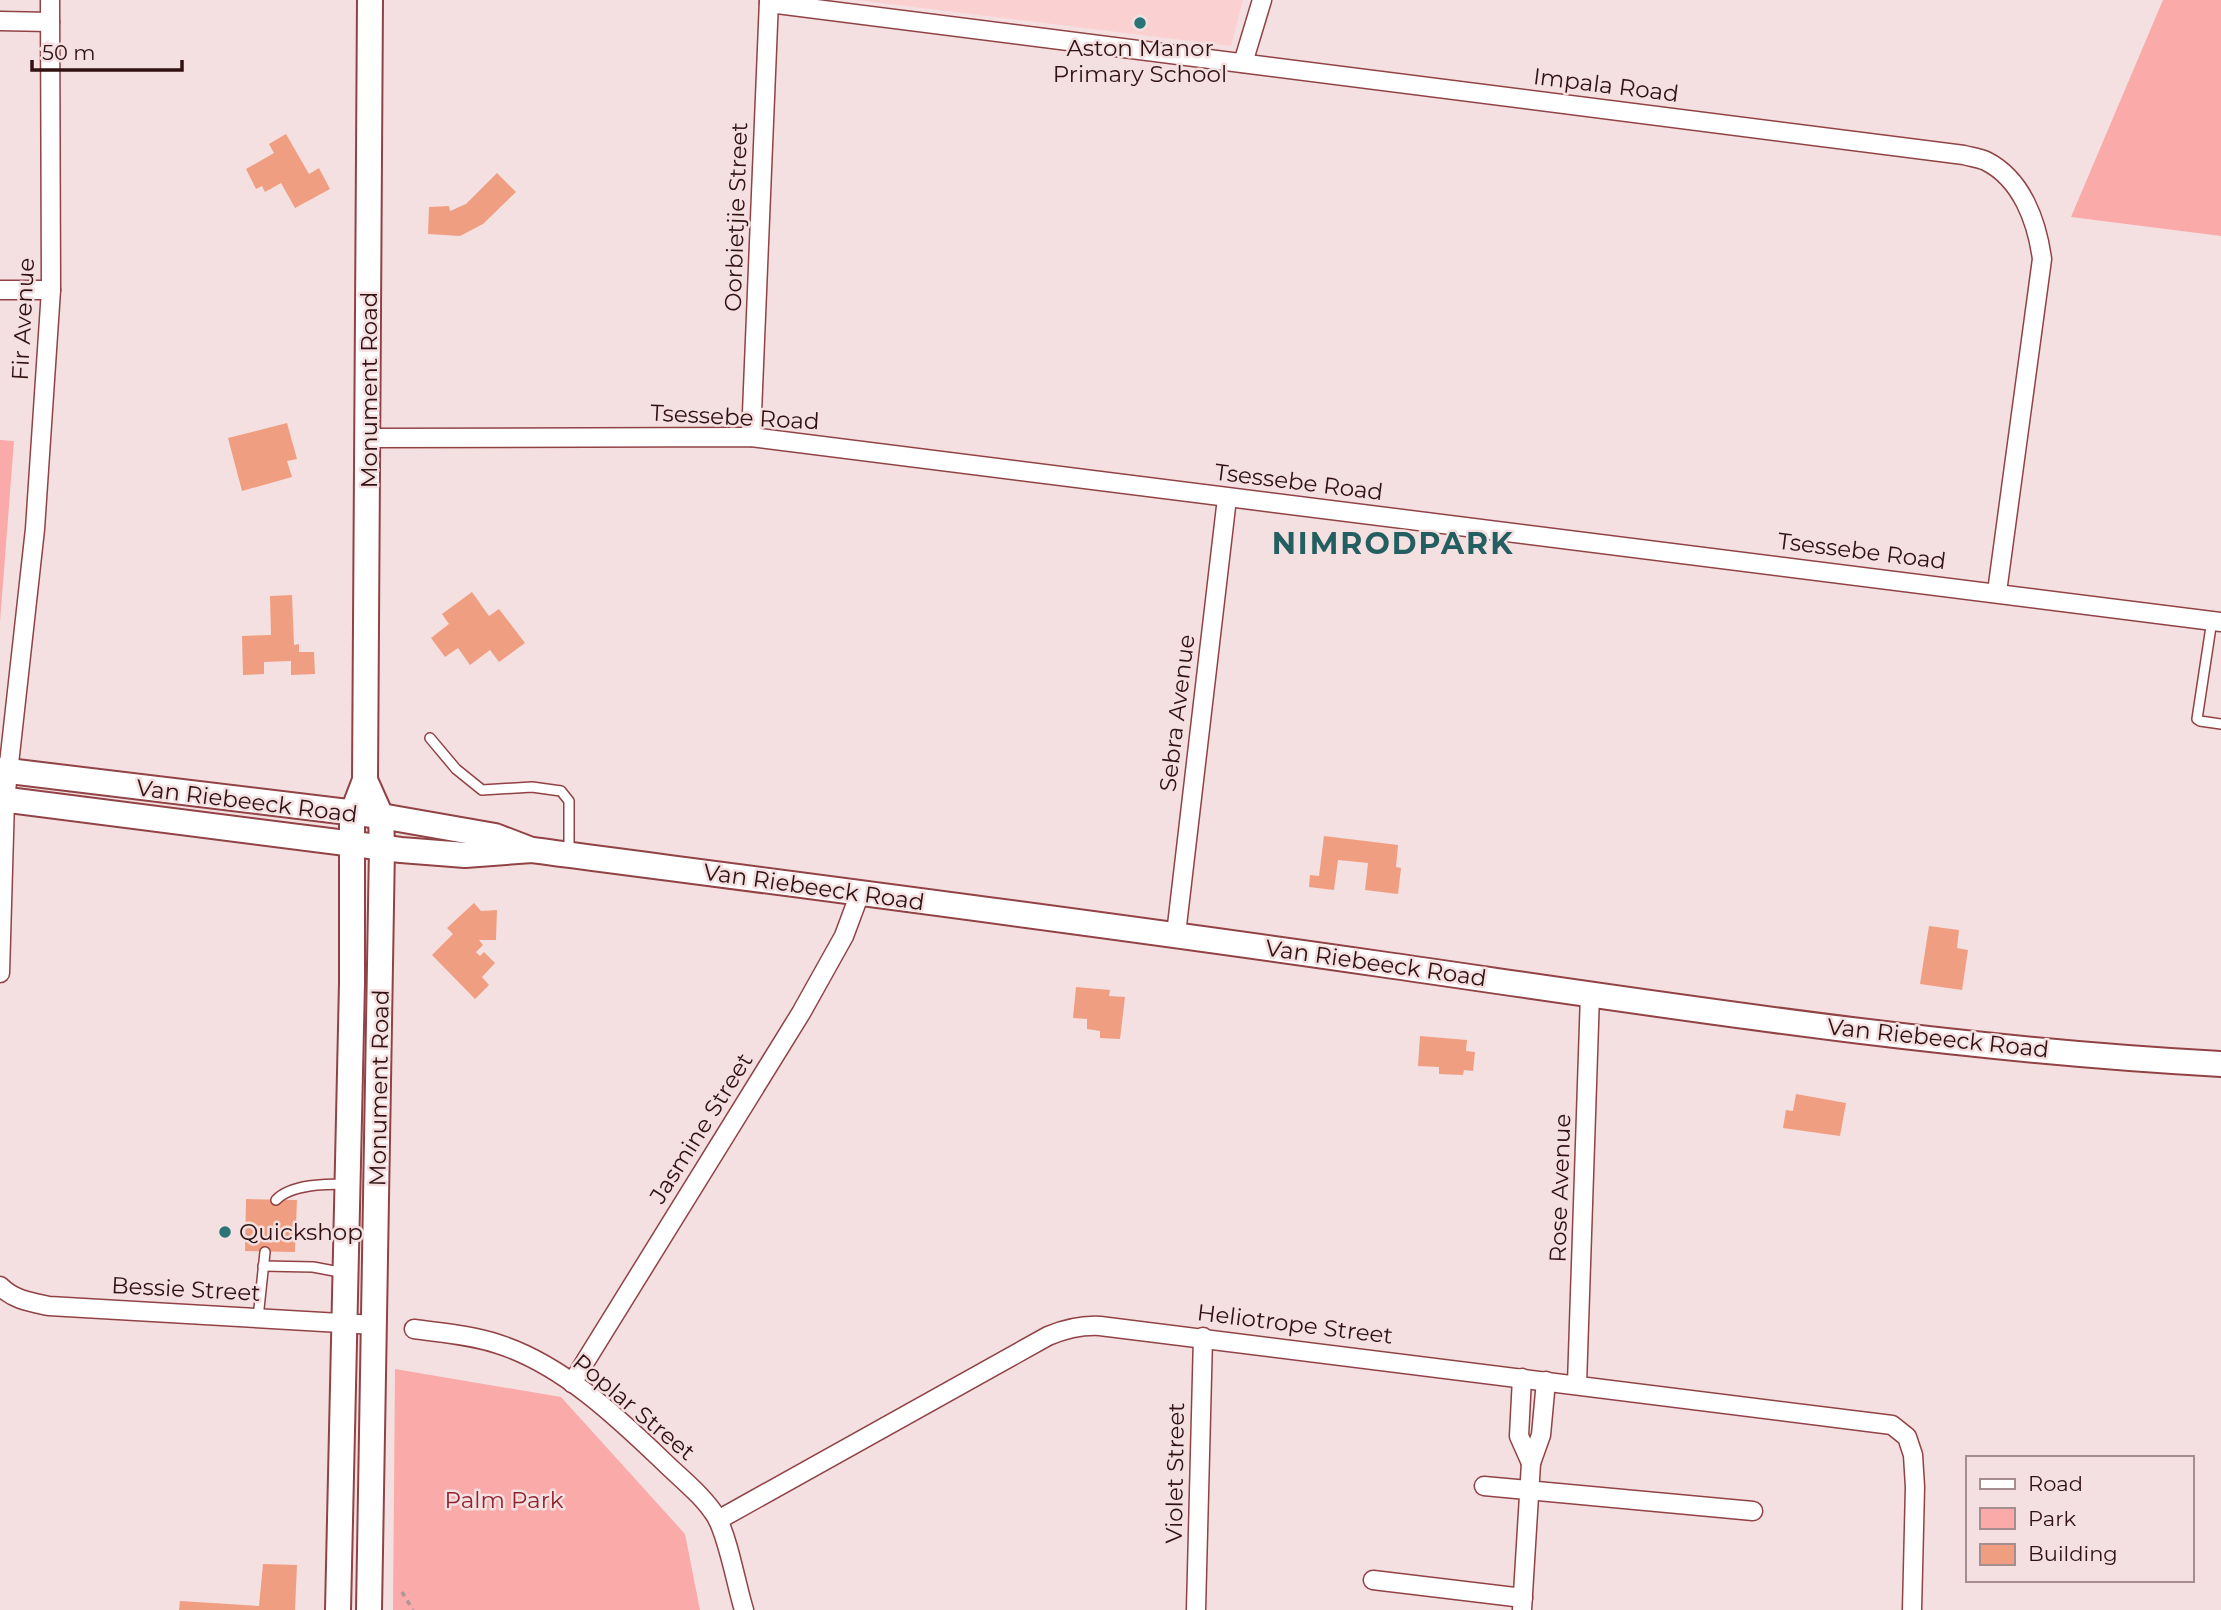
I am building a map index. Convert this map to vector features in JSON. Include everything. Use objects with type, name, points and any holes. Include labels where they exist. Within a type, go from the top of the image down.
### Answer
[{"type":"street","name":"Fir Avenue","points":[[0,974],[4,771],[35,529],[51,290],[50,0]]},
{"type":"street","name":"Monument Road","points":[[338,1610],[352,814],[365,780],[370,0]]},
{"type":"street","points":[[1243,63],[1262,0]]},
{"type":"street","name":"Impala Road","points":[[769,1],[1964,155],[1986,161],[2008,178],[2025,200],[2035,223],[2042,259],[1997,592]]},
{"type":"street","name":"Oorbietjie Street","points":[[751,437],[769,1]]},
{"type":"street","points":[[0,21],[50,22]]},
{"type":"street","points":[[0,290],[51,290]]},
{"type":"street","name":"Tsessebe Road","points":[[369,438],[751,437],[2217,621]]},
{"type":"street","name":"Sebra Avenue","points":[[1176,934],[1227,498]]},
{"type":"street","name":"Van Riebeeck Road","points":[[4,771],[381,816],[495,836],[533,850]]},
{"type":"street","name":"Monument Road","points":[[365,780],[381,816],[382,847],[369,1610]]},
{"type":"street","name":"Van Riebeeck Road","points":[[2,800],[465,855],[533,850],[1176,934],[1807,1024],[2126,1059],[2221,1064]]},
{"type":"street","name":"Jasmine Street","points":[[572,1383],[802,1013],[844,936],[860,893]]},
{"type":"street","name":"Rose Avenue","points":[[1577,1384],[1590,994]]},
{"type":"street","name":"Bessie Street","points":[[0,1286],[9,1294],[23,1300],[49,1306],[375,1325]]},
{"type":"street","name":"Heliotrope Street","points":[[718,1520],[1048,1336],[1066,1329],[1100,1326],[1892,1425],[1907,1437],[1913,1455],[1915,1487],[1912,1610]]},
{"type":"street","name":"Poplar Street","points":[[414,1329],[476,1338],[535,1359],[572,1383],[632,1431],[701,1498],[718,1520],[744,1610]]},
{"type":"street","name":"Violet Street","points":[[1196,1610],[1203,1337]]},
{"type":"street","points":[[1522,1378],[1519,1436],[1531,1463]]},
{"type":"street","points":[[1373,1580],[1522,1604],[1531,1463],[1541,1435],[1546,1381]]},
{"type":"street","points":[[1483,1486],[1754,1511]]},
{"type":"lane","points":[[2217,621],[2197,719],[2200,722],[2221,724]]},
{"type":"lane","points":[[430,738],[456,769],[482,790],[532,787],[561,791],[569,801],[569,855]]},
{"type":"lane","points":[[276,1200],[290,1191],[347,1184]]},
{"type":"lane","points":[[258,1318],[265,1251]]},
{"type":"lane","points":[[263,1266],[313,1267],[345,1273]]},
{"type":"path","points":[[402,1592],[413,1610]]},
{"type":"shaded area","name":"Aston Manor Primary School","points":[[857,0],[1243,0],[1231,46]]},
{"type":"green space","points":[[2163,0],[2221,0],[2221,236],[2071,217]]},
{"type":"green space","points":[[0,440],[14,441],[0,622]]},
{"type":"green space","name":"Palm Park","points":[[395,1369],[561,1397],[685,1534],[700,1610],[393,1610]]},
{"type":"building","points":[[286,134],[309,174],[319,168],[330,189],[295,208],[281,183],[265,192],[262,186],[256,189],[246,169],[274,153],[269,144]]},
{"type":"building","points":[[497,173],[516,192],[483,224],[460,236],[428,234],[429,207],[449,206],[450,211],[466,204]]},
{"type":"building","points":[[287,423],[297,459],[287,461],[292,477],[242,491],[228,438]]},
{"type":"building","points":[[472,592],[489,616],[499,609],[525,643],[499,662],[490,650],[470,665],[458,648],[445,657],[431,638],[449,624],[442,614]]},
{"type":"building","points":[[292,595],[294,645],[299,644],[299,652],[314,652],[315,674],[291,675],[291,661],[264,662],[264,674],[243,675],[242,636],[271,635],[270,596]]},
{"type":"building","points":[[1324,836],[1398,845],[1396,867],[1401,868],[1398,894],[1365,890],[1368,863],[1338,860],[1334,890],[1309,887],[1310,875],[1319,876]]},
{"type":"building","points":[[474,903],[481,911],[497,910],[496,940],[479,940],[483,945],[476,952],[480,956],[484,952],[495,963],[482,977],[489,985],[475,999],[432,955],[453,934],[447,928]]},
{"type":"building","points":[[1929,926],[1959,930],[1957,948],[1968,950],[1962,990],[1920,984]]},
{"type":"building","points":[[1076,987],[1110,990],[1109,996],[1125,997],[1120,1039],[1100,1038],[1100,1031],[1087,1029],[1087,1019],[1073,1018]]},
{"type":"building","points":[[1420,1036],[1467,1040],[1466,1051],[1475,1052],[1473,1071],[1464,1070],[1463,1075],[1439,1074],[1439,1067],[1418,1066]]},
{"type":"building","points":[[1796,1094],[1846,1103],[1840,1136],[1783,1128],[1786,1110],[1793,1111]]},
{"type":"building","points":[[246,1199],[297,1200],[295,1252],[245,1251]]},
{"type":"building","points":[[263,1564],[297,1565],[295,1610],[179,1610],[180,1601],[259,1606]]},
{"type":"place","name":"Aston Manor Primary School","points":[[1140,23]]},
{"type":"place","name":"Quickshop","points":[[225,1232]]},
{"type":"district","name":"NIMRODPARK","points":[[1393,544]]}]
